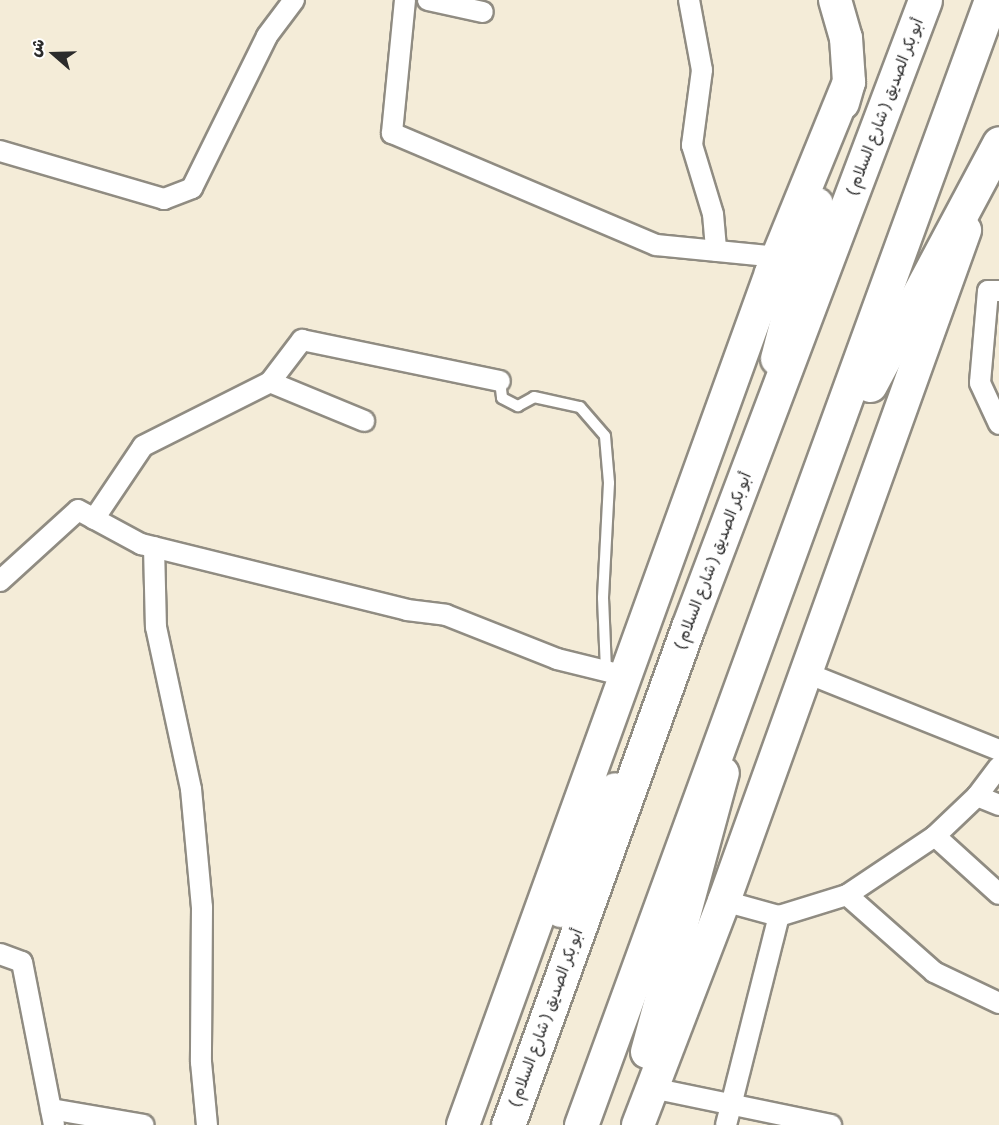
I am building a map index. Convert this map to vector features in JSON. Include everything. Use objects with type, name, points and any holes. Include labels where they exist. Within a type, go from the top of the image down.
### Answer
[{"type":"highway","name":"( شارع السلام ) أبو بكر الصديق","points":[[508,1125],[688,627],[925,0]]},
{"type":"highway","points":[[581,1125],[758,646],[991,0]]},
{"type":"highway","points":[[813,493],[996,147]]},
{"type":"main road","points":[[748,467],[849,82],[846,38],[835,0]]},
{"type":"main road","points":[[464,1125],[616,673],[778,257],[849,82]]},
{"type":"main road","points":[[638,1125],[724,901],[804,672],[996,147]]},
{"type":"main road","points":[[464,1125],[688,627]]},
{"type":"main road","points":[[627,1125],[758,646]]},
{"type":"street","points":[[0,151],[164,199],[192,188],[267,36],[294,0]]},
{"type":"street","points":[[405,0],[392,133],[656,244],[778,257]]},
{"type":"street","points":[[428,0],[483,12]]},
{"type":"street","points":[[689,0],[702,70],[703,90],[692,145],[713,214],[716,250]]},
{"type":"street","points":[[999,291],[988,291],[980,383],[999,424]]},
{"type":"street","points":[[94,519],[142,446],[270,382],[302,340],[500,381]]},
{"type":"street","points":[[270,382],[364,421]]},
{"type":"street","points":[[0,581],[78,510],[154,547],[407,610],[446,615],[557,658],[616,673]]},
{"type":"street","points":[[154,547],[156,627],[191,789],[202,907],[201,1062],[207,1125]]},
{"type":"street","points":[[804,672],[999,750]]},
{"type":"street","points":[[724,901],[779,916],[847,895],[935,836],[977,796],[999,767]]},
{"type":"street","points":[[977,796],[999,805]]},
{"type":"street","points":[[935,836],[999,894]]},
{"type":"street","points":[[847,895],[934,972],[999,1003]]},
{"type":"street","points":[[726,1125],[779,916]]},
{"type":"street","points":[[0,954],[22,962],[52,1117],[144,1125]]},
{"type":"street","points":[[652,1088],[831,1125]]},
{"type":"lane","points":[[500,381],[502,398],[518,406],[534,397],[580,407],[605,436],[609,483],[603,598],[616,673]]}]
